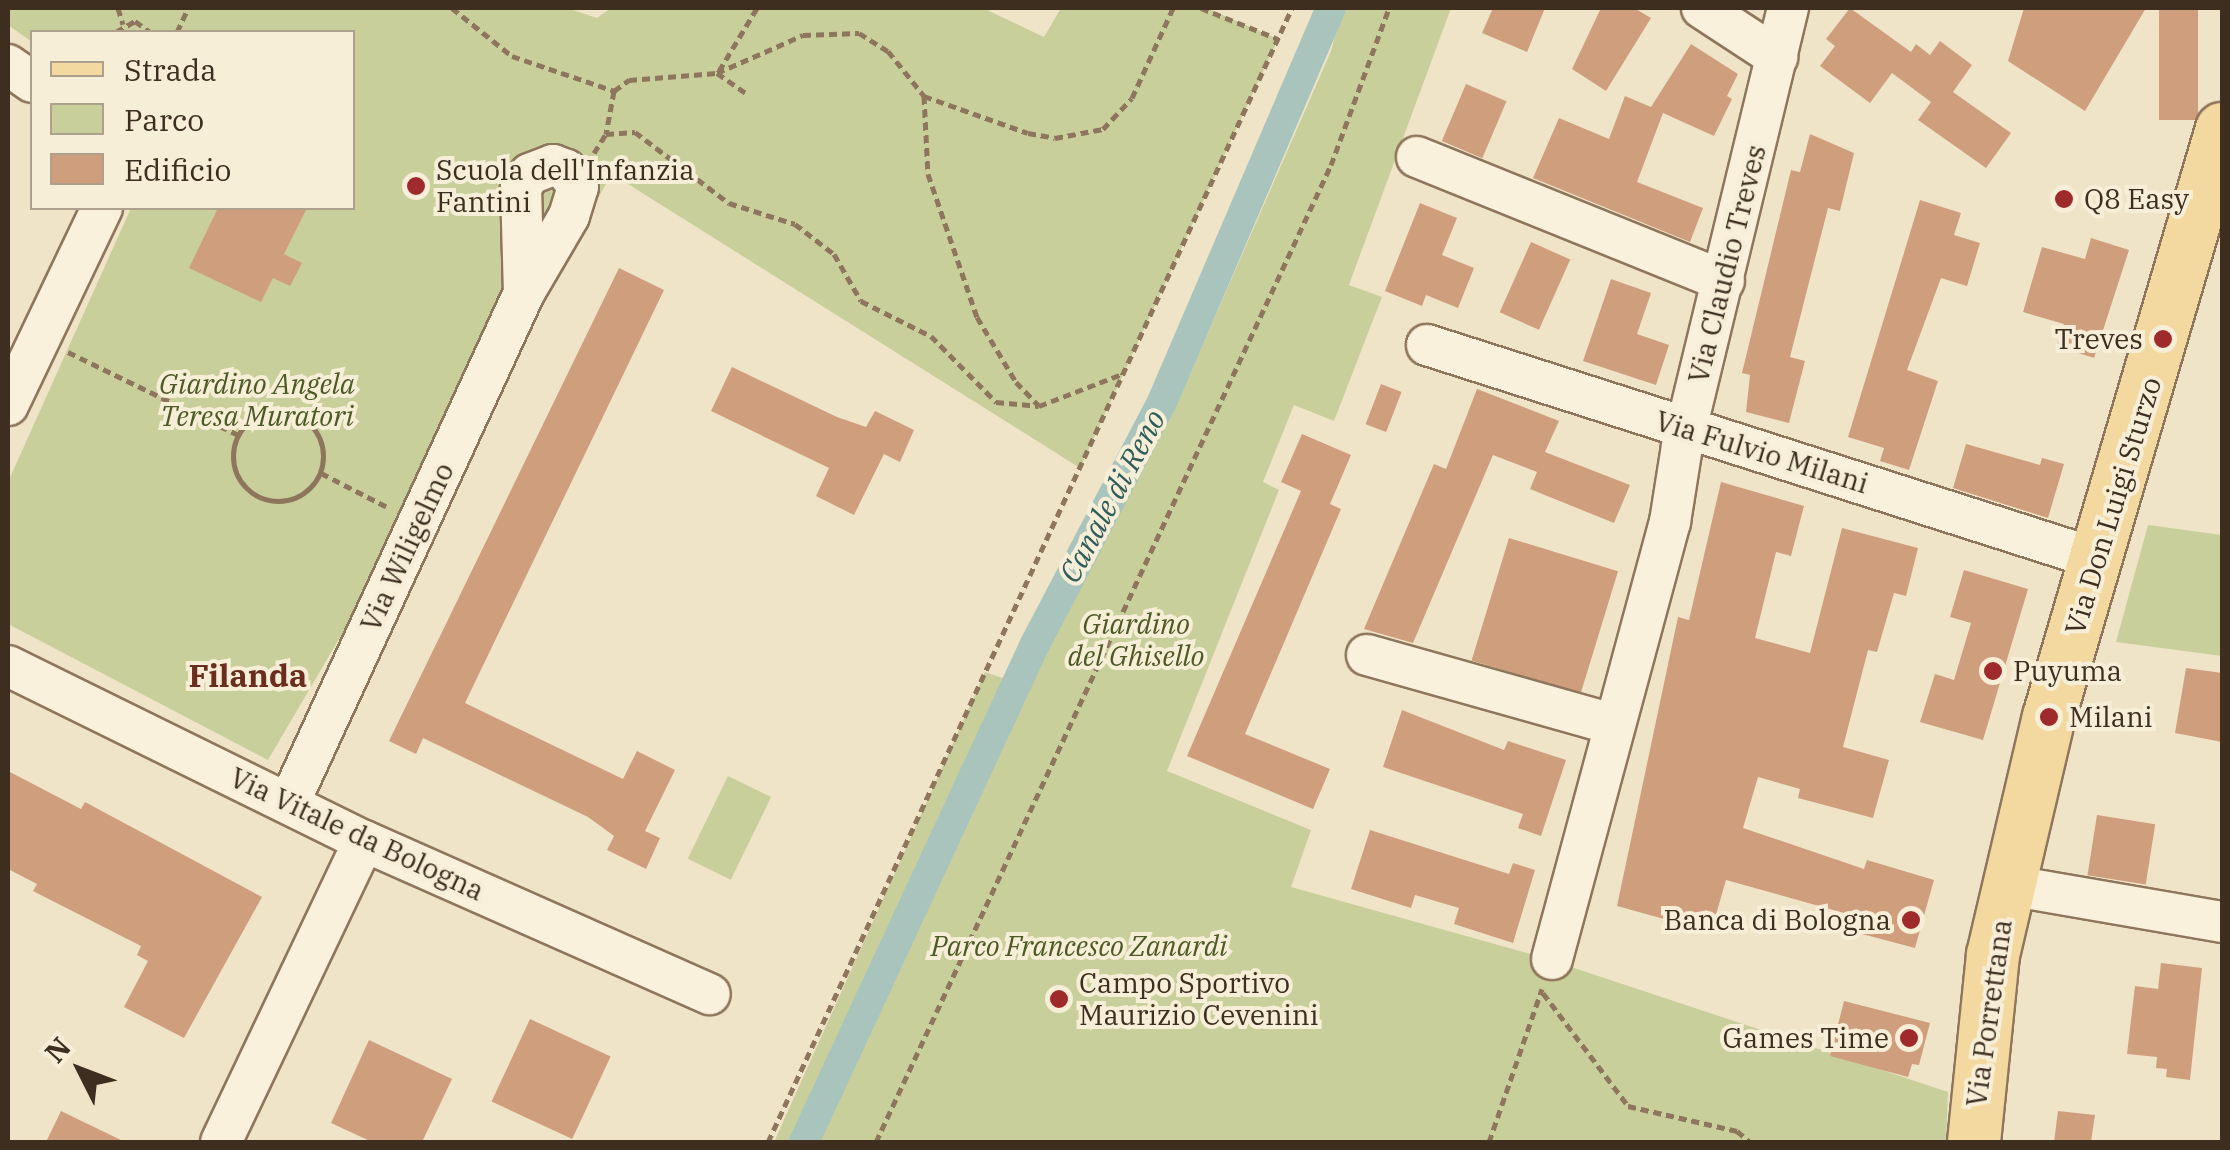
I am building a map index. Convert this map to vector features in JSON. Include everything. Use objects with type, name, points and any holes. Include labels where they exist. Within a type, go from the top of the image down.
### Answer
[{"type":"main road","name":"Via Don Luigi Sturzo","points":[[2008,885],[2049,717],[2210,213],[2222,129]]},
{"type":"main road","name":"Via Porrettana","points":[[1974,1142],[1993,955],[2008,885]]},
{"type":"street","points":[[1702,8],[1777,57]]},
{"type":"street","name":"Via Claudio Treves","points":[[1547,975],[1670,522],[1686,429],[1788,8]]},
{"type":"street","points":[[8,65],[30,81]]},
{"type":"street","points":[[1417,156],[1724,281]]},
{"type":"street","points":[[8,405],[101,210]]},
{"type":"street","name":"Via Wiligelmo","points":[[290,801],[524,292]]},
{"type":"street","name":"Via Fulvio Milani","points":[[1427,345],[2097,560]]},
{"type":"street","points":[[1367,655],[1613,724]]},
{"type":"street","name":"Via Vitale da Bologna","points":[[8,666],[364,840],[710,994]]},
{"type":"street","points":[[220,1142],[364,840]]},
{"type":"street","points":[[2008,885],[2222,922]]},
{"type":"path","points":[[118,8],[123,24]]},
{"type":"path","points":[[452,8],[512,56],[614,91]]},
{"type":"path","points":[[717,73],[758,8]]},
{"type":"path","points":[[1125,373],[1039,406],[996,402],[931,336],[861,301],[834,254],[795,224],[729,203],[635,132],[606,134],[614,91],[629,80],[717,73],[789,39],[859,33],[876,40],[924,96],[1054,138],[1103,130],[1132,98],[1173,8]]},
{"type":"path","points":[[1201,8],[1278,39]]},
{"type":"path","points":[[768,1142],[1292,8]]},
{"type":"path","points":[[876,1142],[1331,165],[1389,8]]},
{"type":"path","points":[[118,30],[123,24],[140,22],[148,30]]},
{"type":"path","points":[[717,73],[746,93]]},
{"type":"path","points":[[924,96],[928,174],[951,249],[987,335],[1039,406]]},
{"type":"path","points":[[44,330],[68,352],[238,435]]},
{"type":"path","points":[[261,414],[304,419],[322,443],[320,473],[302,495],[274,502],[260,498],[238,478],[238,435],[261,414]]},
{"type":"path","points":[[320,473],[398,512]]},
{"type":"path","points":[[1489,1142],[1547,975]]},
{"type":"path","points":[[1547,975],[1628,1106],[1737,1131],[1750,1142]]},
{"type":"green space","name":"Giardino Angela Teresa Muratori","points":[[8,8],[567,8],[597,18],[611,8],[983,8],[1044,37],[1061,8],[1207,8],[1278,39],[1080,468],[612,174],[268,760],[8,624],[8,482],[130,210],[355,210],[355,30],[30,30],[30,41],[8,25]]},
{"type":"green space","name":"Parco Francesco Zanardi","points":[[1342,8],[1451,8],[1349,285],[1382,297],[1334,421],[1294,405],[1263,482],[1279,490],[1167,771],[1311,830],[1291,887],[1538,956],[1948,1092],[1946,1142],[774,1142],[985,672],[1023,685],[1173,413],[1331,51]]},
{"type":"green space","points":[[2148,525],[2222,535],[2222,656],[2116,642]]},
{"type":"green space","points":[[728,776],[771,797],[731,880],[688,859]]},
{"type":"building","points":[[1493,8],[1545,8],[1527,52],[1482,33]]},
{"type":"building","points":[[1601,8],[1634,8],[1651,18],[1606,91],[1572,69]]},
{"type":"building","points":[[1850,8],[1911,52],[1916,44],[1930,55],[1940,41],[1972,65],[1953,92],[2011,133],[1986,168],[1918,120],[1931,102],[1892,73],[1870,103],[1820,66],[1835,46],[1826,39]]},
{"type":"building","points":[[2024,8],[2146,8],[2085,111],[2008,61]]},
{"type":"building","points":[[2159,8],[2198,8],[2198,120],[2159,120]]},
{"type":"building","points":[[1691,44],[1738,74],[1727,96],[1732,99],[1714,136],[1663,113],[1637,182],[1703,208],[1690,242],[1533,178],[1559,118],[1609,139],[1625,96],[1651,107]]},
{"type":"building","points":[[1466,84],[1507,101],[1482,158],[1442,141]]},
{"type":"building","points":[[1810,134],[1854,153],[1840,211],[1828,208],[1790,357],[1805,361],[1789,423],[1746,412],[1750,375],[1742,373],[1791,170],[1800,172]]},
{"type":"building","points":[[1920,200],[1961,213],[1954,235],[1980,243],[1967,286],[1941,278],[1907,370],[1938,381],[1909,470],[1880,461],[1884,448],[1848,437]]},
{"type":"building","points":[[1420,203],[1457,218],[1442,255],[1474,268],[1458,308],[1426,295],[1422,306],[1385,291]]},
{"type":"building","points":[[217,210],[306,210],[284,254],[302,263],[290,286],[273,278],[261,302],[189,268]]},
{"type":"building","points":[[2091,238],[2129,250],[2094,358],[2057,346],[2064,324],[2023,312],[2042,247],[2085,259]]},
{"type":"building","points":[[1531,242],[1570,259],[1539,330],[1500,312]]},
{"type":"building","points":[[619,268],[664,290],[465,703],[623,779],[637,751],[675,770],[645,831],[660,838],[646,869],[607,850],[614,836],[588,817],[423,738],[416,754],[389,741]]},
{"type":"building","points":[[1611,279],[1651,293],[1637,334],[1669,345],[1656,385],[1583,361]]},
{"type":"building","points":[[732,367],[837,417],[866,427],[875,411],[914,430],[900,462],[884,454],[854,515],[816,496],[829,468],[711,411]]},
{"type":"building","points":[[1381,384],[1402,392],[1386,432],[1366,424]]},
{"type":"building","points":[[1477,389],[1559,421],[1545,452],[1630,485],[1614,523],[1530,489],[1537,472],[1493,455],[1413,643],[1364,629],[1434,464],[1446,469]]},
{"type":"building","points":[[1302,434],[1351,455],[1330,504],[1341,509],[1245,734],[1330,769],[1313,809],[1187,756],[1301,491],[1281,482]]},
{"type":"building","points":[[1966,444],[2040,465],[2042,458],[2064,464],[2048,518],[1953,488]]},
{"type":"building","points":[[1721,482],[1804,506],[1791,556],[1776,552],[1755,638],[1810,653],[1842,528],[1918,548],[1906,596],[1894,593],[1877,652],[1868,650],[1843,747],[1889,760],[1873,818],[1798,798],[1800,789],[1758,777],[1743,828],[1864,869],[1867,860],[1934,880],[1915,948],[1847,930],[1851,915],[1726,880],[1711,932],[1617,906],[1678,617],[1689,620]]},
{"type":"building","points":[[1509,538],[1618,571],[1581,694],[1472,660]]},
{"type":"building","points":[[1964,570],[2028,589],[1983,740],[1920,722],[1935,674],[1954,680],[1971,623],[1950,617]]},
{"type":"building","points":[[2186,668],[2222,673],[2222,742],[2175,733]]},
{"type":"building","points":[[1402,710],[1504,750],[1508,741],[1566,760],[1541,836],[1518,828],[1523,814],[1383,767]]},
{"type":"building","points":[[8,771],[81,809],[85,802],[262,897],[184,1038],[124,1007],[148,961],[137,955],[141,946],[33,891],[37,884],[8,869]]},
{"type":"building","points":[[2097,815],[2155,824],[2146,884],[2087,875]]},
{"type":"building","points":[[1370,830],[1509,874],[1513,863],[1535,870],[1513,943],[1454,924],[1459,908],[1415,895],[1411,908],[1351,889]]},
{"type":"building","points":[[2161,963],[2202,968],[2190,1080],[2166,1077],[2167,1069],[2156,1068],[2157,1057],[2127,1054],[2135,986],[2158,989]]},
{"type":"building","points":[[1844,1001],[1930,1023],[1919,1065],[1912,1064],[1908,1077],[1830,1056]]},
{"type":"building","points":[[530,1019],[611,1057],[572,1139],[492,1101]]},
{"type":"building","points":[[369,1040],[452,1079],[422,1142],[372,1142],[331,1123]]},
{"type":"building","points":[[61,1111],[125,1142],[46,1142]]},
{"type":"building","points":[[2058,1111],[2095,1115],[2091,1142],[2054,1142]]},
{"type":"waterway","name":"Canale di Reno","points":[[804,1142],[1035,644],[1162,402],[1331,8]]},
{"type":"place","name":"Scuola dell'Infanzia Fantini","points":[[416,186]]},
{"type":"place","name":"Q8 Easy","points":[[2064,199]]},
{"type":"place","name":"Treves","points":[[2163,339]]},
{"type":"place","name":"Puyuma","points":[[1993,671]]},
{"type":"place","name":"Milani","points":[[2049,717]]},
{"type":"place","name":"Banca di Bologna","points":[[1911,920]]},
{"type":"place","name":"Campo Sportivo Maurizio Cevenini","points":[[1059,999]]},
{"type":"place","name":"Games Time","points":[[1909,1038]]},
{"type":"district","name":"Filanda","points":[[248,675]]},
{"type":"park label","name":"Giardino del Ghisello","points":[[1136,640]]}]
